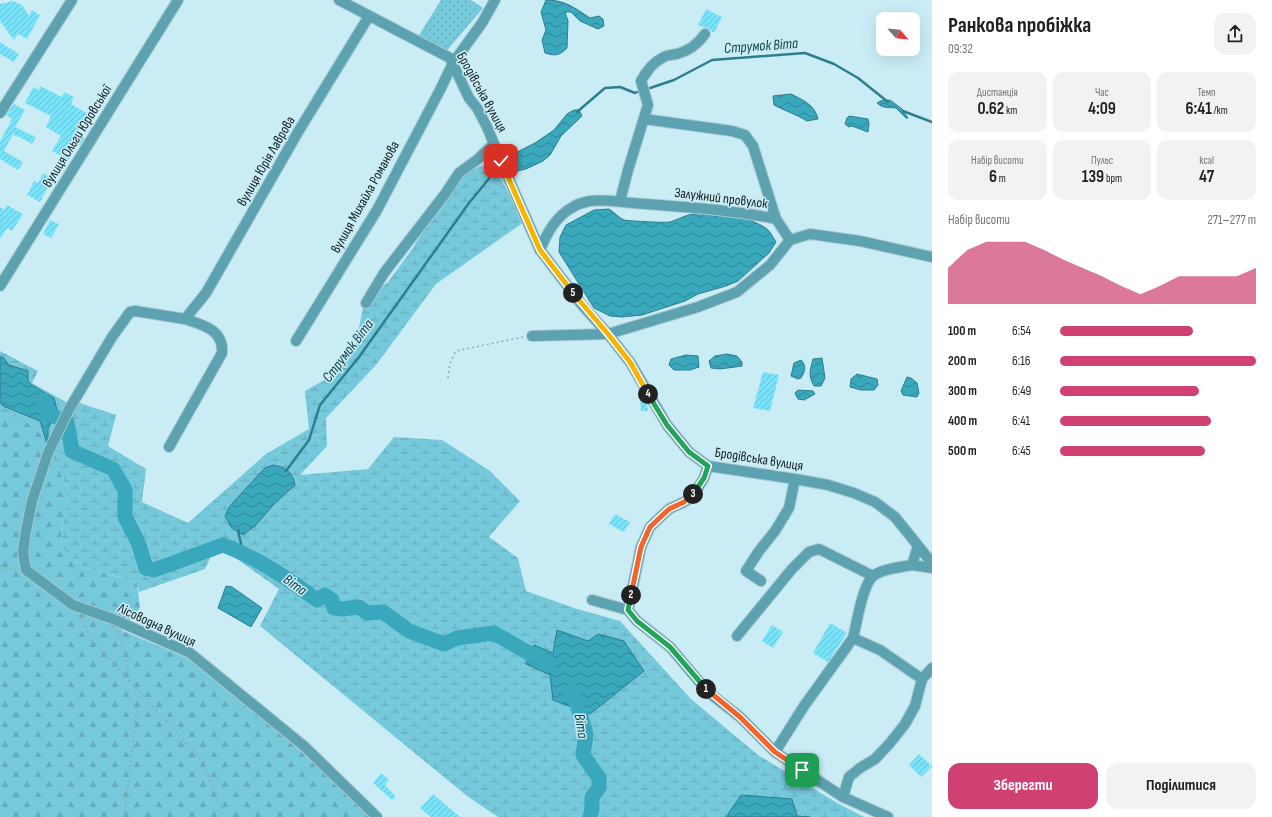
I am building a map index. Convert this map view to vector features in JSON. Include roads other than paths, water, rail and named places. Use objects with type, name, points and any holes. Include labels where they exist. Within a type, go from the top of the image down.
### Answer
[{"type":"street","points":[[0,114],[72,0]]},
{"type":"street","name":"вулиця Ольги Юровської","points":[[0,286],[178,0]]},
{"type":"street","name":"Бродівська вулиця","points":[[339,0],[450,58],[469,98],[477,108],[494,144],[540,250],[582,305],[608,334],[630,362],[667,425],[689,452],[708,466],[828,485],[854,493],[875,502],[895,518],[932,563]]},
{"type":"street","name":"вулиця Михайла Романова","points":[[296,341],[377,210],[441,88],[452,63],[482,23],[495,0]]},
{"type":"street","name":"вулиця Юрія Лаврова","points":[[185,319],[206,293],[298,132],[369,16]]},
{"type":"street","points":[[620,201],[648,105],[641,81],[646,72],[662,57],[689,49],[705,34]]},
{"type":"street","points":[[644,119],[732,131],[745,136],[753,146],[776,219]]},
{"type":"street","points":[[366,303],[384,273],[445,194],[459,173],[478,159],[494,144]]},
{"type":"street","name":"Залужний провулок","points":[[540,250],[546,235],[558,218],[573,206],[590,201],[620,201],[756,215],[776,219],[790,240]]},
{"type":"street","points":[[532,336],[608,334],[698,307],[737,292],[770,265],[790,240],[810,234],[860,241],[932,257]]},
{"type":"street","name":"Лісоводна вулиця","points":[[185,319],[135,311],[130,312],[112,337],[68,410],[48,453],[32,501],[26,531],[23,552],[26,570],[73,605],[113,619],[190,653],[305,747],[377,817]]},
{"type":"street","points":[[169,447],[222,353],[222,341],[214,331],[185,319]]},
{"type":"street","points":[[628,610],[641,547],[650,527],[669,509],[692,497],[704,478],[708,466]]},
{"type":"street","points":[[761,581],[746,571],[775,532],[789,508],[795,479]]},
{"type":"street","points":[[912,565],[918,546]]},
{"type":"street","points":[[737,636],[792,569],[809,552],[819,549],[873,576]]},
{"type":"street","points":[[775,752],[804,706],[853,638],[864,594],[873,576],[882,571],[912,565],[932,568]]},
{"type":"street","points":[[592,600],[628,610],[637,621],[670,647],[708,692],[740,717],[775,752],[843,797],[888,817]]},
{"type":"street","points":[[853,638],[880,650],[922,679]]},
{"type":"street","points":[[843,797],[849,777],[875,759],[905,724],[915,706],[922,679],[932,668]]},
{"type":"water","points":[[546,0],[564,3],[590,18],[599,16],[603,19],[604,26],[598,29],[580,21],[571,12],[565,12],[568,21],[567,48],[562,53],[557,55],[545,53],[542,40],[546,30],[541,12]]},
{"type":"water","points":[[791,94],[804,101],[811,107],[818,119],[807,121],[774,105],[773,96]]},
{"type":"water","points":[[890,100],[902,109],[908,118],[906,118],[896,108],[884,107],[877,103],[880,101]]},
{"type":"water","points":[[574,110],[579,110],[582,116],[561,136],[550,155],[543,161],[526,169],[517,171],[512,161],[519,151],[535,143],[554,130],[567,114]]},
{"type":"water","points":[[849,116],[868,119],[868,132],[852,126],[849,127],[845,124]]},
{"type":"water","points":[[609,209],[624,220],[639,221],[670,222],[693,214],[721,214],[732,216],[760,225],[771,233],[776,242],[769,253],[738,281],[642,315],[622,317],[610,316],[594,308],[559,252],[560,237],[566,225],[594,210]]},
{"type":"water","points":[[727,354],[737,356],[742,362],[742,366],[720,369],[711,368],[709,361],[715,356]]},
{"type":"water","points":[[686,355],[698,356],[699,367],[690,370],[674,370],[669,365],[671,359]]},
{"type":"water","points":[[0,357],[3,357],[9,365],[28,371],[28,381],[54,398],[57,410],[48,429],[48,447],[40,421],[3,406],[0,402]]},
{"type":"water","points":[[822,358],[825,378],[821,386],[814,386],[810,373],[813,359]]},
{"type":"water","points":[[801,360],[805,369],[801,378],[798,379],[791,376],[794,363]]},
{"type":"water","points":[[857,374],[877,379],[878,385],[874,390],[861,390],[850,387],[851,379]]},
{"type":"water","points":[[907,377],[911,378],[917,383],[919,393],[917,397],[903,395],[901,391]]},
{"type":"water","points":[[798,390],[813,391],[815,394],[804,400],[798,399],[795,393]]},
{"type":"water","points":[[273,465],[288,471],[294,480],[295,485],[275,503],[256,525],[243,535],[231,527],[225,516],[230,506],[260,473],[265,468]]},
{"type":"water","points":[[226,586],[232,587],[262,608],[251,627],[218,608]]},
{"type":"water","points":[[557,630],[588,641],[598,634],[624,641],[644,671],[590,714],[553,700],[550,675],[526,664],[534,645],[553,653]]},
{"type":"water","points":[[741,795],[792,799],[797,816],[810,817],[726,817]]},
{"type":"waterway","name":"Струмок Віта","points":[[650,88],[674,80],[712,60],[805,53],[834,64],[858,78],[888,102]]},
{"type":"waterway","name":"Струмок Віта","points":[[577,112],[605,88],[620,87],[635,93],[637,92]]},
{"type":"waterway","name":"Струмок Віта","points":[[903,111],[932,122]]},
{"type":"waterway","name":"Струмок Віта","points":[[286,471],[309,440],[320,405],[359,357],[469,203],[496,170]]},
{"type":"waterway","name":"Віта","points":[[43,400],[49,414],[67,422],[72,451],[113,469],[125,490],[125,517],[138,542],[146,568],[154,570],[223,545],[248,556],[284,577],[317,600],[325,595],[332,600],[334,608],[342,609],[359,607],[367,613],[383,612],[409,631],[444,644],[457,638],[494,633],[548,664]]},
{"type":"waterway","name":"Струмок Віта","points":[[239,530],[243,552]]},
{"type":"waterway","name":"Віта","points":[[571,692],[576,700],[586,734],[583,755],[599,778],[599,788],[592,797],[590,817]]}]
